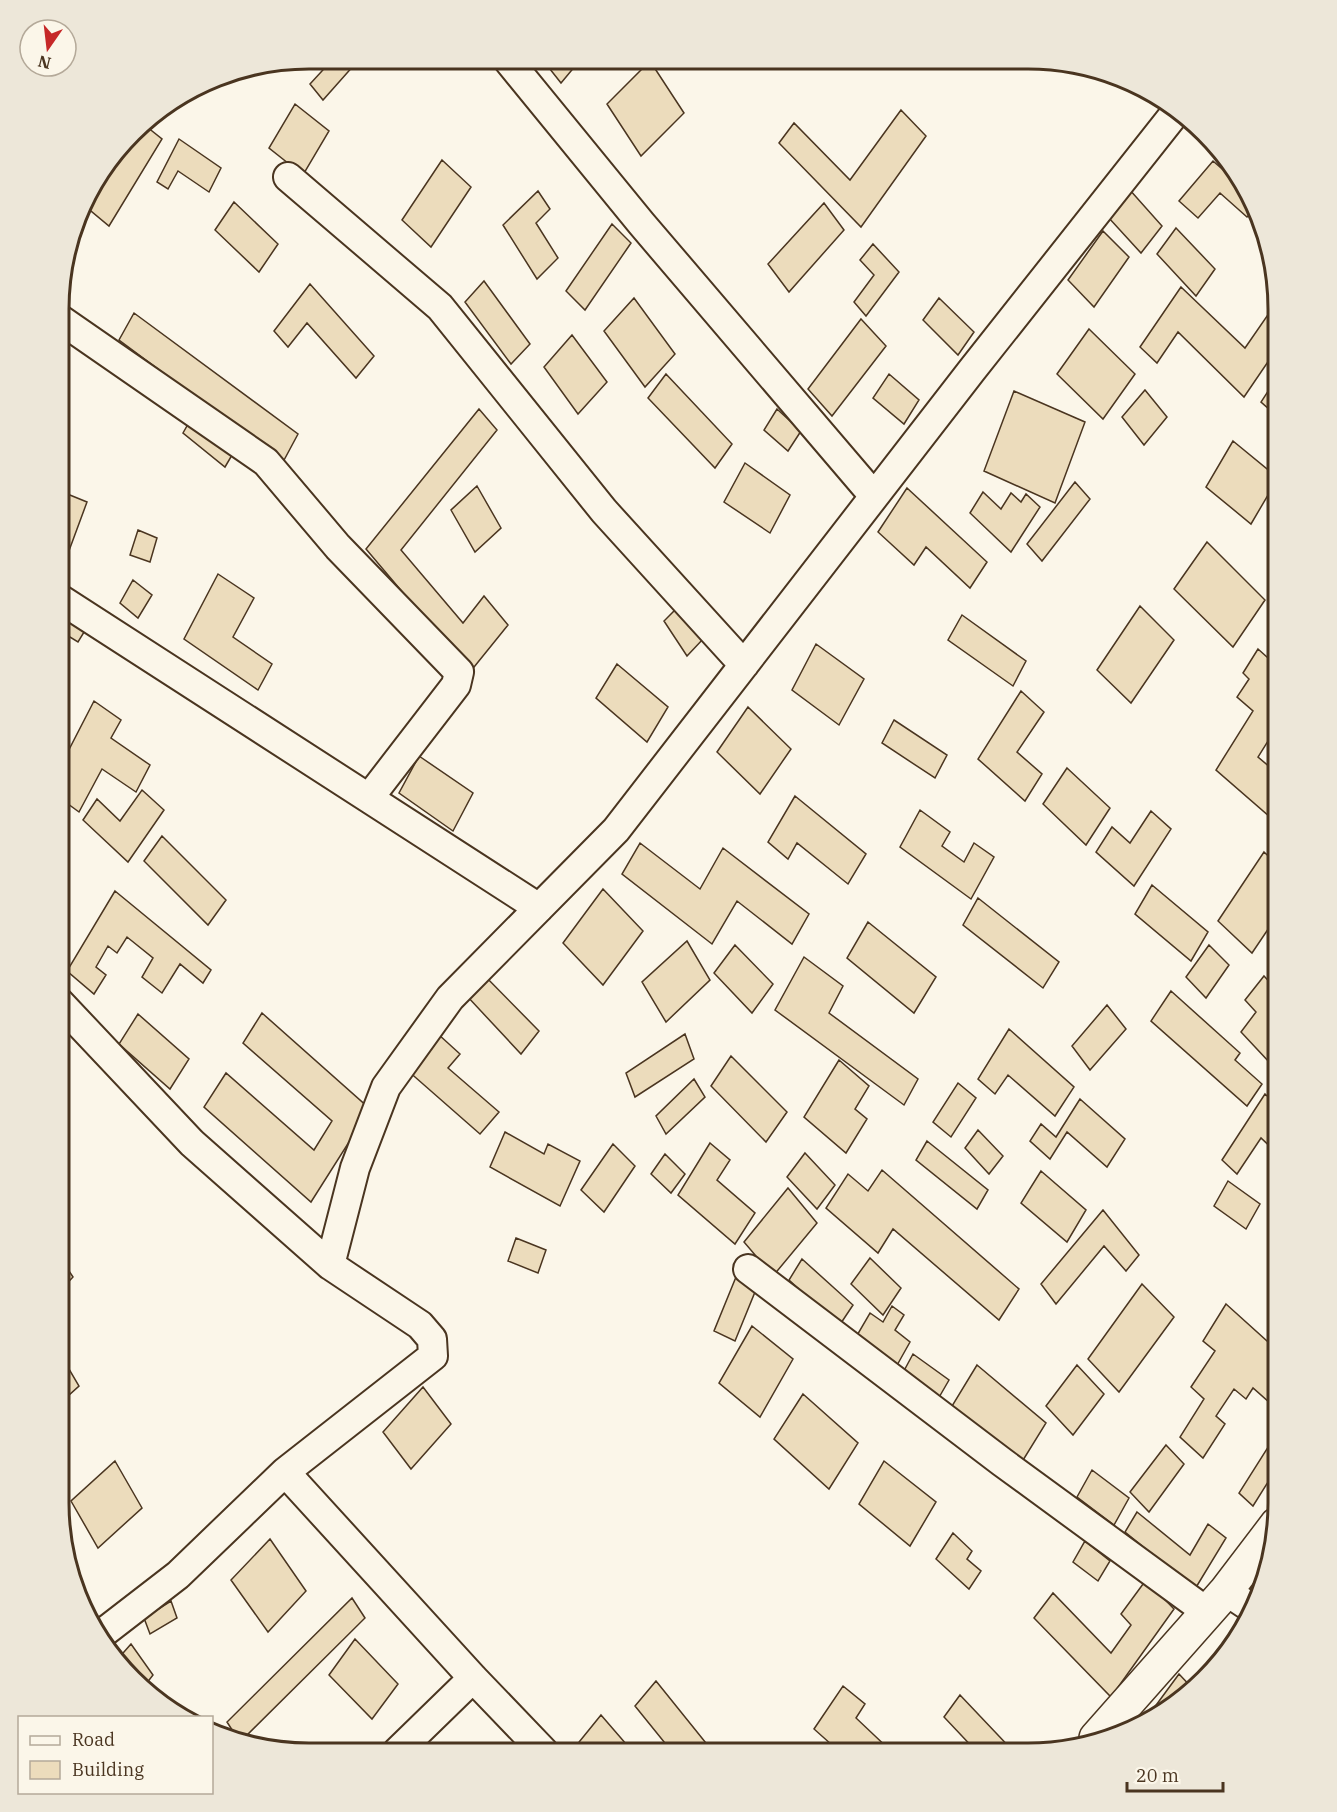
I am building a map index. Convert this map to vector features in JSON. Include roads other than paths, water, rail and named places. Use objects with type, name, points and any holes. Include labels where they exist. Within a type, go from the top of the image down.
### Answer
[{"type":"street","points":[[515,69],[641,223],[874,496]]},
{"type":"street","points":[[330,1265],[355,1168],[386,1087],[450,998],[616,830],[972,369],[1175,119]]},
{"type":"street","points":[[288,177],[440,307],[604,511],[744,665]]},
{"type":"street","points":[[69,326],[266,462],[338,547],[459,672],[456,685],[369,798]]},
{"type":"street","points":[[69,605],[539,908]]},
{"type":"street","points":[[69,1013],[192,1143],[330,1265],[420,1325],[432,1339],[433,1356],[285,1472],[178,1575],[106,1631]]},
{"type":"street","points":[[748,1269],[1002,1462],[1216,1601],[1244,1607]]},
{"type":"street","points":[[285,1472],[535,1743]]},
{"type":"street","points":[[1102,1731],[1216,1601],[1265,1539]]},
{"type":"street","points":[[406,1743],[473,1678]]}]
